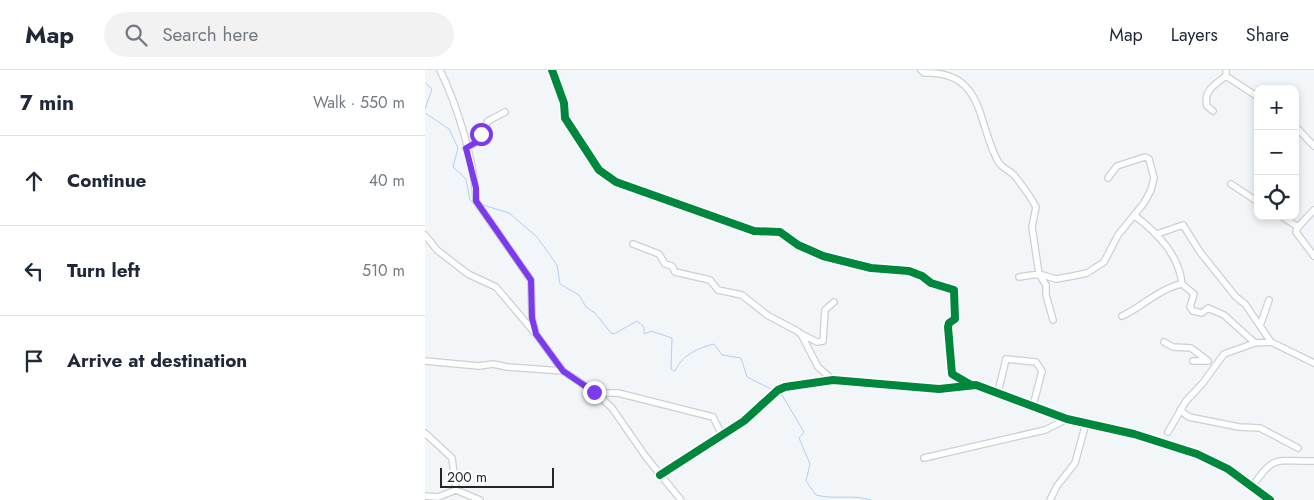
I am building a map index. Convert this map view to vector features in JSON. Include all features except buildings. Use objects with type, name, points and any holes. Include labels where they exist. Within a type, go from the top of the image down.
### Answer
[{"type":"street","points":[[440,70],[458,112],[476,188],[476,201],[531,280],[532,318],[536,334]]},
{"type":"street","points":[[552,70],[564,103],[565,118],[599,170],[616,182],[754,231],[780,232],[798,245],[823,256],[871,268],[909,271],[923,276],[931,283],[954,290],[955,319],[949,323],[948,327],[952,374],[971,385],[998,392],[1067,420],[1134,434],[1197,454],[1215,462],[1269,500]]},
{"type":"street","points":[[921,70],[925,73],[945,72],[967,84],[981,109],[1000,164],[1013,174],[1036,207],[1033,226],[1039,274],[1046,285],[1046,296],[1053,320]]},
{"type":"street","points":[[1213,111],[1207,106],[1207,94],[1226,73],[1254,94]]},
{"type":"street","points":[[466,148],[475,143],[477,133],[481,134],[485,130],[488,121],[505,112]]},
{"type":"street","points":[[1299,130],[1314,146]]},
{"type":"street","points":[[1019,277],[1039,274],[1055,279],[1087,273],[1104,262],[1118,235],[1147,198],[1153,182],[1153,172],[1149,159],[1145,157],[1117,166],[1107,178]]},
{"type":"street","points":[[1231,184],[1254,199]]},
{"type":"street","points":[[1314,210],[1298,227],[1296,232],[1298,238],[1314,256]]},
{"type":"street","points":[[1134,215],[1157,234],[1179,267],[1182,284],[1194,294],[1190,307],[1193,311],[1202,313],[1209,308],[1217,311],[1255,343]]},
{"type":"street","points":[[1287,220],[1298,227]]},
{"type":"street","points":[[1157,234],[1183,225],[1200,252],[1236,297],[1245,304],[1271,342],[1314,363]]},
{"type":"street","points":[[425,234],[437,250],[468,274],[496,287],[536,334],[563,371],[596,392],[612,408],[660,475],[681,500]]},
{"type":"street","points":[[633,244],[659,254],[665,264],[672,266],[675,272],[683,272],[710,280],[718,290],[742,295],[754,306],[817,342],[823,341],[825,310],[834,302]]},
{"type":"street","points":[[1122,316],[1138,309],[1157,294],[1182,284]]},
{"type":"street","points":[[1260,326],[1269,300]]},
{"type":"street","points":[[801,334],[817,367],[833,380]]},
{"type":"street","points":[[1164,342],[1173,347],[1191,348],[1215,364]]},
{"type":"street","points":[[1168,432],[1191,393],[1202,384],[1224,354],[1255,343],[1271,342]]},
{"type":"street","points":[[998,392],[1006,359],[1036,362],[1042,371],[1033,406]]},
{"type":"street","points":[[425,361],[471,366],[493,364],[563,371]]},
{"type":"street","points":[[1193,361],[1208,361]]},
{"type":"street","points":[[660,475],[744,421],[777,392],[795,384],[833,380],[939,389],[956,389],[971,385]]},
{"type":"street","points":[[596,392],[619,392],[713,416],[721,435]]},
{"type":"street","points":[[1180,410],[1189,417],[1239,427],[1260,428],[1298,448]]},
{"type":"street","points":[[924,458],[1045,430],[1067,420]]},
{"type":"street","points":[[1050,500],[1057,486],[1075,463],[1086,423]]},
{"type":"street","points":[[425,433],[452,458],[456,490]]},
{"type":"street","points":[[1251,487],[1266,466],[1274,462],[1314,462]]},
{"type":"street","points":[[425,496],[438,497],[456,490],[480,500]]},
{"type":"waterway","points":[[425,83],[432,89],[425,109]]},
{"type":"waterway","points":[[425,113],[449,129],[458,148],[453,167],[466,179],[470,200],[474,203]]},
{"type":"waterway","points":[[483,205],[509,213],[537,237],[557,265],[560,284],[579,295],[586,307],[595,313],[611,333],[614,334],[637,321],[644,327],[644,334],[651,331],[672,338],[671,369],[675,371],[686,356],[714,344],[722,355],[741,358],[747,377],[773,390]]},
{"type":"waterway","points":[[778,393],[782,395],[804,432],[799,438],[810,464],[806,481],[816,495],[857,497],[871,500]]},
{"type":"cycle path","points":[[552,70],[564,103],[565,118],[599,170],[616,182],[754,231],[780,232],[798,245],[823,256],[871,268],[909,271],[922,276],[931,283],[954,290],[955,319],[949,323],[948,327],[952,374],[971,385]]},
{"type":"cycle path","points":[[660,475],[744,421],[778,390],[785,387],[833,380],[939,389],[976,385],[1067,419],[1134,434],[1197,454],[1228,469],[1270,500]]},
{"type":"route","points":[[481,134],[477,133],[475,143],[466,148],[476,188],[476,201],[531,280],[531,309],[536,334],[563,371],[594,392]]}]
